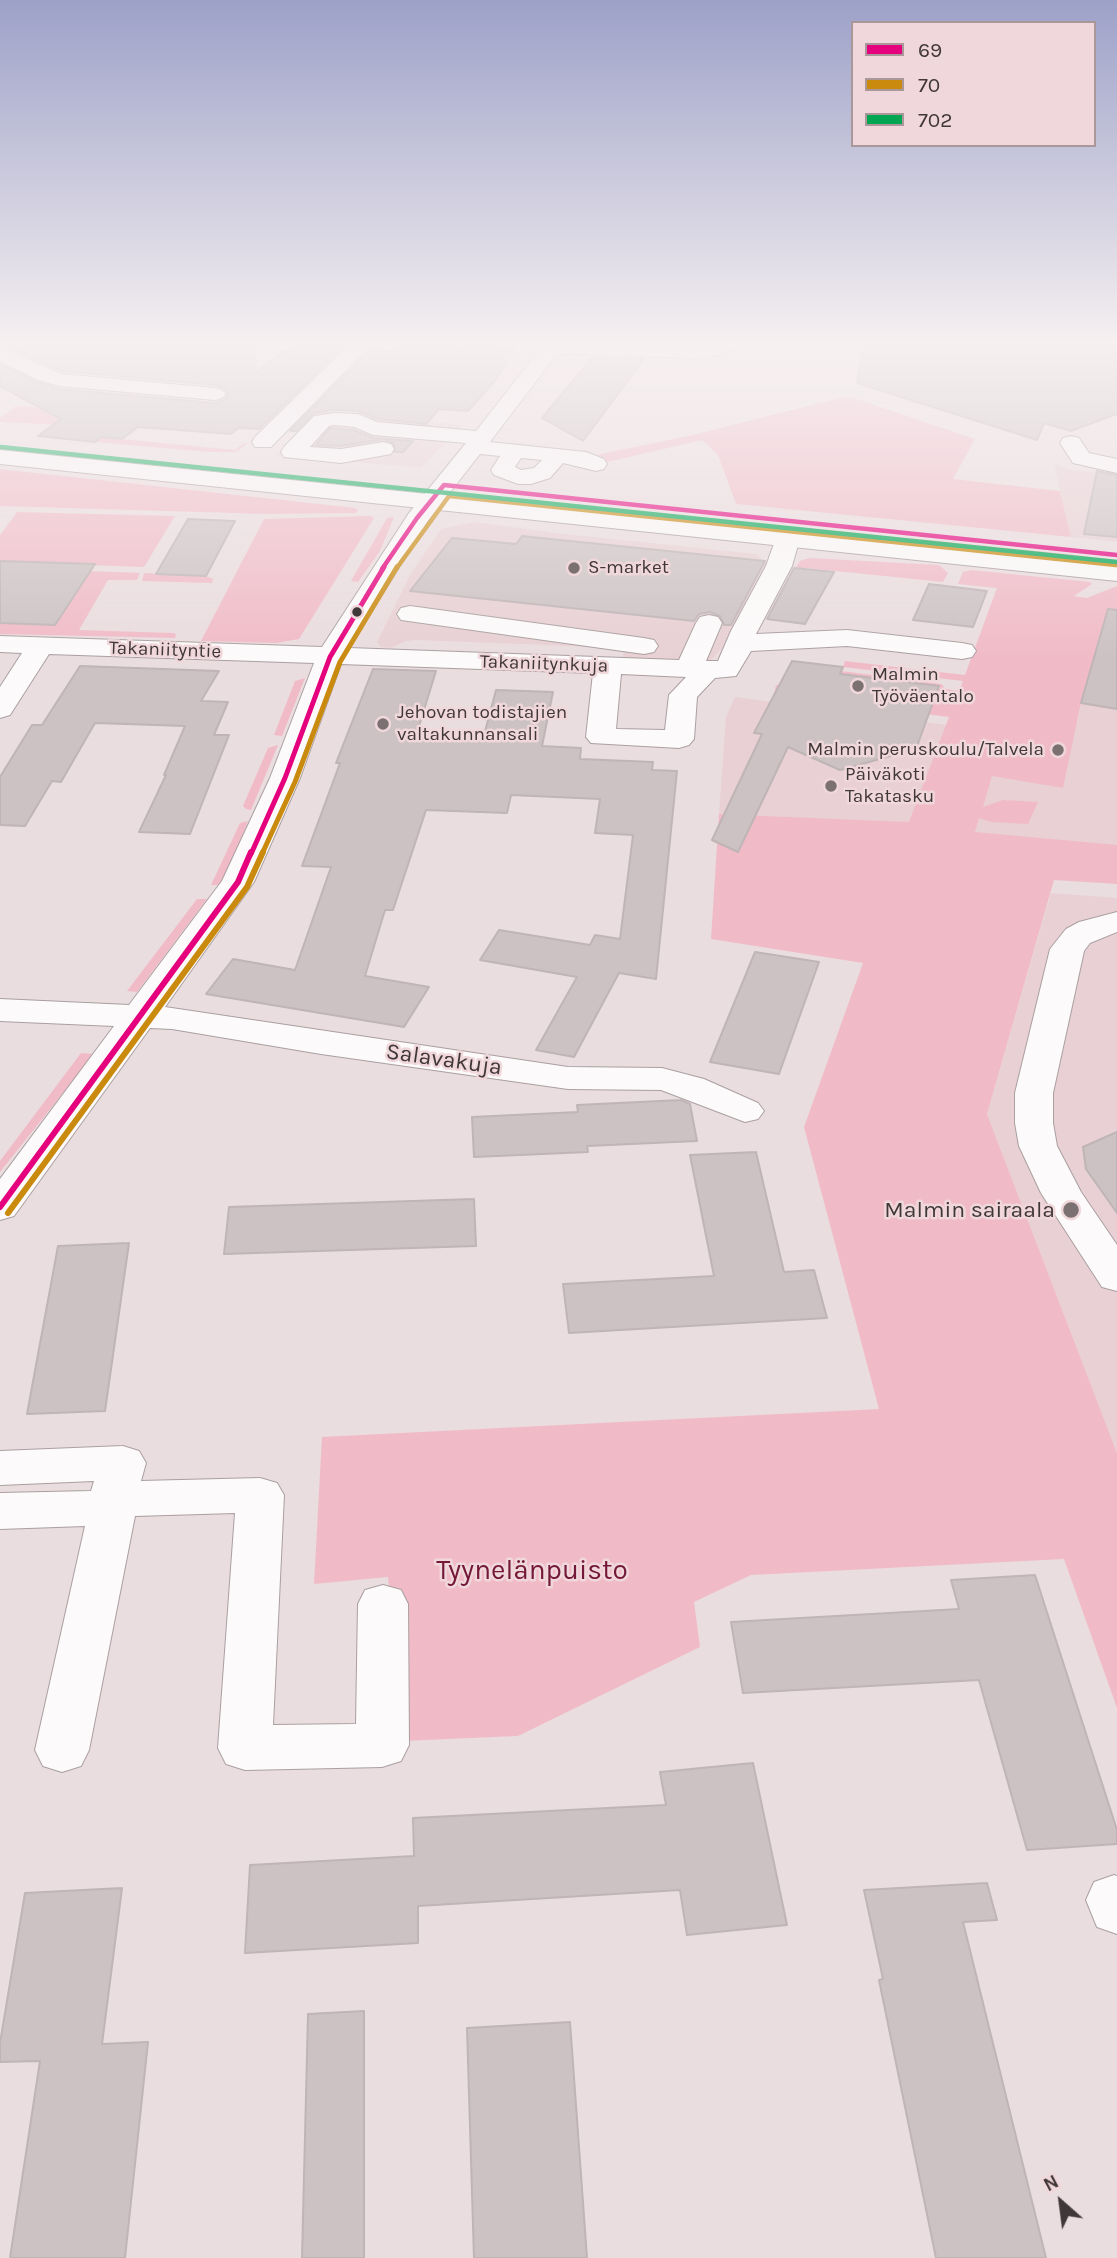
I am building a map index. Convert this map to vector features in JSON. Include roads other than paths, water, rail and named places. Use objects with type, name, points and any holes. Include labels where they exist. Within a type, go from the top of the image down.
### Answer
[{"type":"street","points":[[62,448],[788,538],[1117,573]]},
{"type":"street","points":[[296,448],[292,452],[341,456],[392,448]]},
{"type":"street","points":[[0,1207],[238,882],[285,778],[330,657],[381,571],[417,518],[474,448]]},
{"type":"street","points":[[504,448],[586,459],[596,464]]},
{"type":"street","points":[[1076,451],[1117,466]]},
{"type":"street","points":[[0,457],[438,493],[719,509],[1117,555]]},
{"type":"street","points":[[739,643],[779,566],[788,538]]},
{"type":"street","points":[[410,614],[641,645],[696,663]]},
{"type":"street","points":[[641,645],[656,619]]},
{"type":"street","points":[[608,666],[601,737],[680,739],[683,695],[702,677],[696,663],[709,623]]},
{"type":"street","points":[[739,643],[847,638],[962,651]]},
{"type":"street","name":"Takaniitynkuja","points":[[330,657],[608,666],[696,663],[726,670],[735,657],[739,643]]},
{"type":"street","name":"Takaniityntie","points":[[0,644],[330,657]]},
{"type":"street","points":[[0,709],[40,646]]},
{"type":"street","points":[[1117,922],[1091,929],[1078,936],[1068,949],[1034,1093],[1038,1146],[1061,1193],[1117,1277]]},
{"type":"street","name":"Salavakuja","points":[[0,1010],[172,1018],[321,1043],[568,1078],[662,1079],[691,1087],[746,1111]]},
{"type":"street","points":[[0,1468],[116,1490],[260,1495],[246,1748],[382,1745],[383,1604]]},
{"type":"street","points":[[0,1511],[116,1490]]},
{"type":"street","points":[[62,1751],[116,1490]]},
{"type":"place","name":"S-market","points":[[574,568]]},
{"type":"place","name":"Malmin Työväentalo","points":[[858,686]]},
{"type":"place","name":"Jehovan todistajien valtakunnansali","points":[[383,724]]},
{"type":"place","name":"Malmin peruskoulu/Talvela","points":[[1058,750]]},
{"type":"place","name":"Päiväkoti Takatasku","points":[[831,786]]},
{"type":"place","name":"Malmin sairaala","points":[[1071,1210]]},
{"type":"park label","name":"Tyynelänpuisto","points":[[532,1571]]}]
